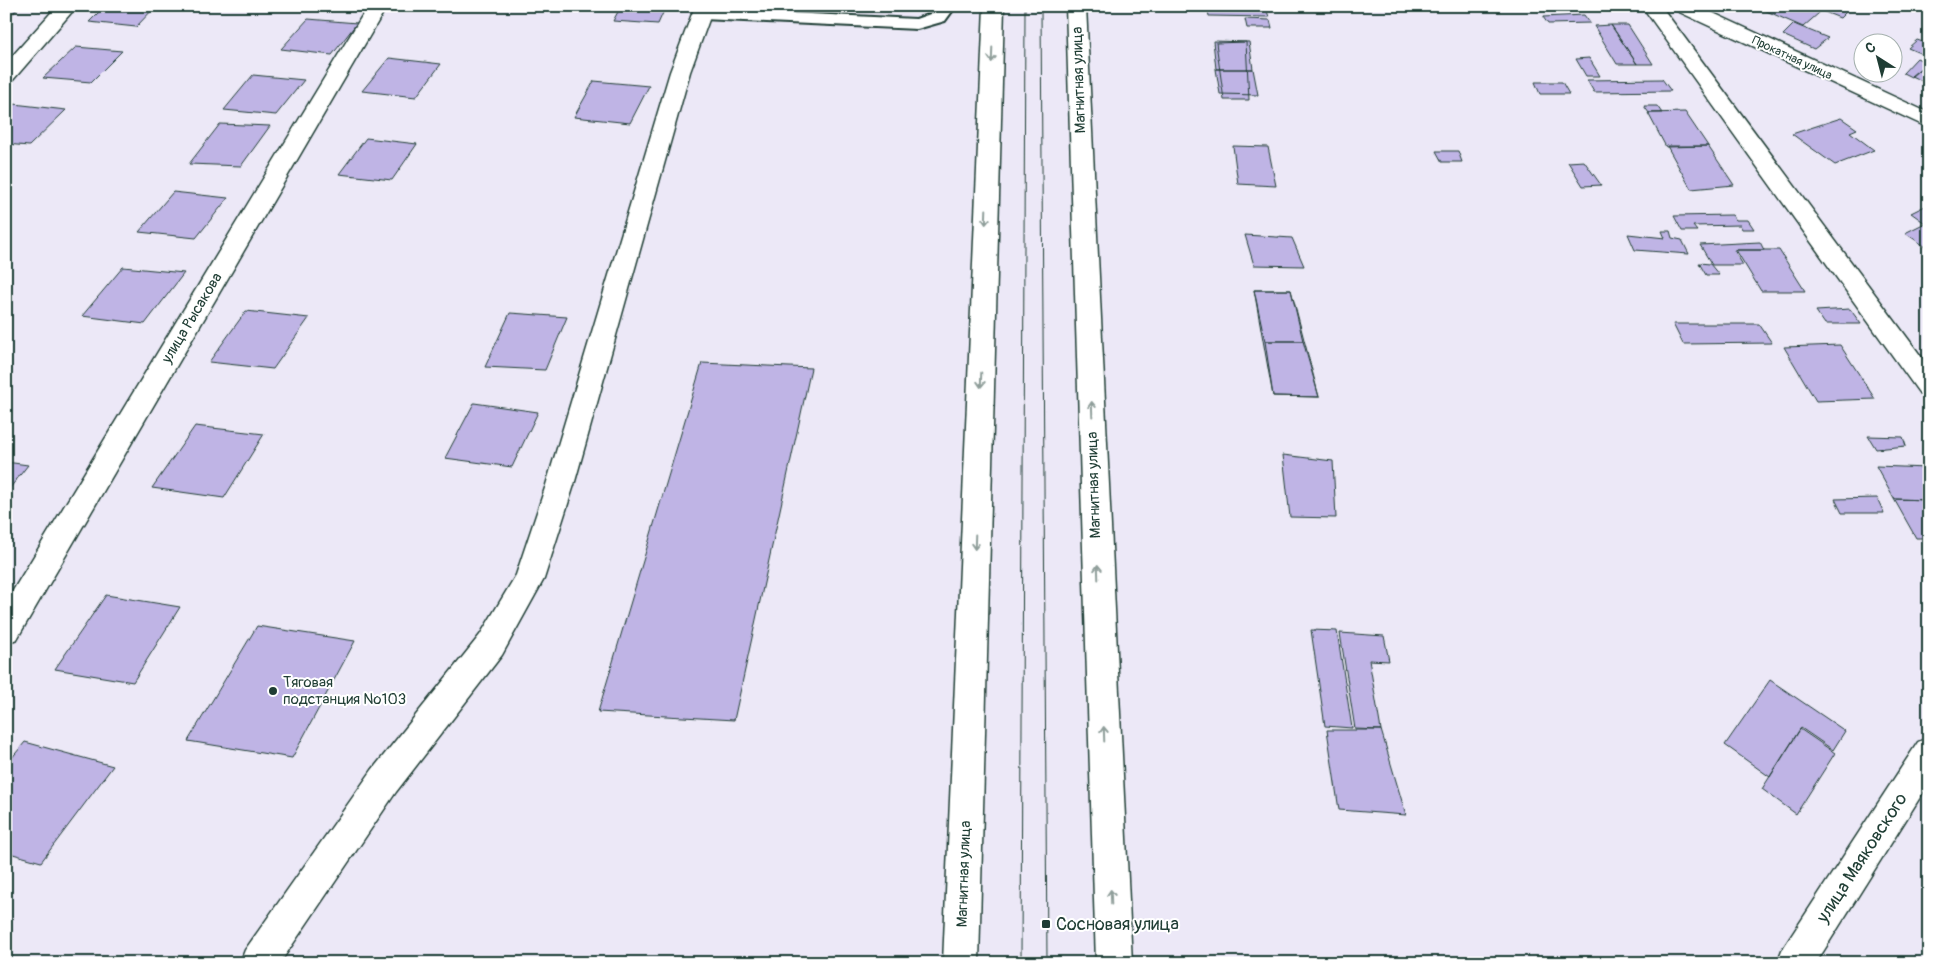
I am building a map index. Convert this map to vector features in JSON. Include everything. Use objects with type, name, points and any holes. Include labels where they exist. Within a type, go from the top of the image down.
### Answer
[{"type":"street","points":[[6,76],[68,6]]},
{"type":"street","name":"улица Рысакова","points":[[6,629],[378,6]]},
{"type":"street","name":"Магнитная улица","points":[[961,963],[994,6]]},
{"type":"street","name":"Магнитная улица","points":[[1076,6],[1114,963]]},
{"type":"street","points":[[1651,6],[1929,387]]},
{"type":"street","name":"Прокатная улица","points":[[1682,6],[1929,122]]},
{"type":"street","points":[[258,963],[384,781],[491,645],[528,579],[560,485],[680,72],[704,10]]},
{"type":"street","name":"улица Маяковского","points":[[1794,963],[1929,753]]},
{"type":"lane","points":[[704,10],[917,24],[939,18],[948,6]]},
{"type":"building","points":[[6,6],[20,6],[6,21]]},
{"type":"building","points":[[105,6],[156,6],[136,27],[89,22]]},
{"type":"building","points":[[621,6],[666,6],[658,24],[613,21]]},
{"type":"building","points":[[1207,6],[1266,8],[1269,17],[1209,16]]},
{"type":"building","points":[[1755,6],[1803,6],[1819,13],[1803,27]]},
{"type":"building","points":[[1828,6],[1846,6],[1850,8],[1840,18],[1822,11]]},
{"type":"building","points":[[1584,15],[1590,23],[1548,24],[1543,17]]},
{"type":"building","points":[[308,19],[357,23],[332,55],[281,49]]},
{"type":"building","points":[[1245,19],[1270,20],[1272,28],[1247,28]]},
{"type":"building","points":[[1794,24],[1828,38],[1814,49],[1783,35]]},
{"type":"building","points":[[1611,25],[1628,25],[1653,64],[1637,64]]},
{"type":"building","points":[[1611,25],[1637,64],[1617,64],[1594,26]]},
{"type":"building","points":[[1917,40],[1929,44],[1929,57],[1908,48]]},
{"type":"building","points":[[1213,41],[1249,42],[1253,69],[1216,69]]},
{"type":"building","points":[[1246,42],[1249,100],[1224,100],[1216,43]]},
{"type":"building","points":[[76,47],[122,51],[91,82],[43,78]]},
{"type":"building","points":[[389,58],[441,64],[416,97],[362,91]]},
{"type":"building","points":[[1589,58],[1600,76],[1586,76],[1576,59]]},
{"type":"building","points":[[1917,58],[1927,63],[1911,77],[1903,73]]},
{"type":"building","points":[[1927,63],[1929,64],[1929,84],[1911,76]]},
{"type":"building","points":[[1216,69],[1253,69],[1258,95],[1220,94]]},
{"type":"building","points":[[253,75],[304,80],[276,115],[224,110]]},
{"type":"building","points":[[1662,79],[1671,91],[1594,92],[1587,80]]},
{"type":"building","points":[[594,81],[649,86],[630,123],[574,117]]},
{"type":"building","points":[[1535,82],[1562,82],[1569,94],[1540,94]]},
{"type":"building","points":[[14,104],[66,110],[29,146],[6,144],[6,114]]},
{"type":"building","points":[[1644,106],[1657,106],[1662,113],[1649,113]]},
{"type":"building","points":[[1685,112],[1708,146],[1666,147],[1648,113]]},
{"type":"building","points":[[1841,118],[1857,129],[1850,132],[1874,150],[1835,165],[1792,134]]},
{"type":"building","points":[[220,124],[270,126],[241,166],[189,164]]},
{"type":"building","points":[[366,138],[417,144],[392,180],[339,174]]},
{"type":"building","points":[[1233,146],[1268,147],[1276,186],[1238,184]]},
{"type":"building","points":[[1667,146],[1708,146],[1734,185],[1691,189]]},
{"type":"building","points":[[1436,151],[1458,151],[1462,162],[1442,162]]},
{"type":"building","points":[[1584,161],[1601,185],[1583,186],[1568,162]]},
{"type":"building","points":[[173,192],[228,198],[196,238],[139,232]]},
{"type":"building","points":[[1929,204],[1929,249],[1905,233],[1925,223],[1911,213]]},
{"type":"building","points":[[1732,215],[1736,220],[1748,220],[1754,229],[1742,229],[1740,225],[1693,226],[1697,231],[1682,231],[1674,216]]},
{"type":"building","points":[[1662,231],[1670,231],[1672,238],[1682,240],[1689,254],[1635,250],[1628,234],[1665,238]]},
{"type":"building","points":[[1245,235],[1292,238],[1304,266],[1254,265]]},
{"type":"building","points":[[1760,242],[1764,250],[1734,250],[1743,265],[1712,265],[1700,245]]},
{"type":"building","points":[[1736,250],[1779,250],[1805,291],[1761,291]]},
{"type":"building","points":[[1699,263],[1710,264],[1719,275],[1706,275]]},
{"type":"building","points":[[123,267],[184,273],[145,324],[82,316]]},
{"type":"building","points":[[1254,290],[1291,290],[1303,341],[1265,341]]},
{"type":"building","points":[[1254,290],[1291,290],[1319,397],[1273,396]]},
{"type":"building","points":[[1850,309],[1861,324],[1825,324],[1816,311]]},
{"type":"building","points":[[246,311],[309,318],[273,369],[209,362]]},
{"type":"building","points":[[510,313],[567,317],[545,370],[485,367]]},
{"type":"building","points":[[1673,324],[1759,324],[1772,343],[1683,344]]},
{"type":"building","points":[[1265,341],[1303,341],[1319,397],[1273,396]]},
{"type":"building","points":[[1840,345],[1875,399],[1816,401],[1784,347]]},
{"type":"building","points":[[702,363],[811,368],[734,720],[598,712]]},
{"type":"building","points":[[474,403],[538,412],[512,467],[445,458]]},
{"type":"building","points":[[195,426],[264,434],[224,498],[152,488]]},
{"type":"building","points":[[1868,436],[1903,437],[1906,446],[1876,449]]},
{"type":"building","points":[[1283,455],[1333,461],[1336,518],[1290,517]]},
{"type":"building","points":[[6,462],[28,465],[6,493]]},
{"type":"building","points":[[1876,466],[1927,468],[1929,471],[1929,500],[1894,499]]},
{"type":"building","points":[[1877,498],[1884,513],[1842,513],[1835,499]]},
{"type":"building","points":[[1894,499],[1929,500],[1929,538],[1916,538]]},
{"type":"building","points":[[106,595],[180,607],[133,682],[55,669]]},
{"type":"building","name":"Тяговая подстанция №103","points":[[257,626],[355,641],[292,758],[188,741]]},
{"type":"building","points":[[1311,630],[1337,631],[1352,728],[1325,726]]},
{"type":"building","points":[[1340,633],[1384,636],[1389,661],[1369,660],[1381,730],[1355,729]]},
{"type":"building","points":[[1770,680],[1845,731],[1833,750],[1801,728],[1770,777],[1725,745]]},
{"type":"building","points":[[1800,729],[1835,753],[1796,814],[1762,789]]},
{"type":"building","points":[[1327,730],[1381,730],[1406,815],[1339,810]]},
{"type":"building","points":[[25,742],[113,766],[41,862],[6,852],[6,765]]},
{"type":"building","points":[[1366,960],[1420,960],[1420,963],[1366,963]]},
{"type":"building","points":[[1420,960],[1449,960],[1449,963],[1420,963]]},
{"type":"tram line","points":[[1021,963],[1025,6]]},
{"type":"tram line","points":[[1041,6],[1047,963]]},
{"type":"place","name":"Тяговая подстанция №103","points":[[273,691]]},
{"type":"place","name":"Сосновая улица","points":[[1046,924]]}]
